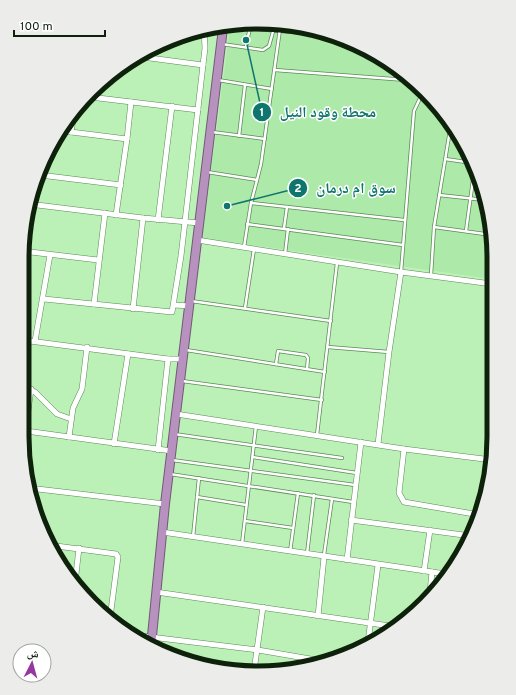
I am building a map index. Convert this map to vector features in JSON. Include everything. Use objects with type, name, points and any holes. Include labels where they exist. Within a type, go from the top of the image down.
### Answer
[{"type":"highway","points":[[152,637],[165,504],[170,474],[190,304],[204,172],[223,32]]},
{"type":"street","points":[[44,299],[171,313],[174,304],[181,256],[205,48],[204,35]]},
{"type":"street","points":[[148,58],[203,65]]},
{"type":"street","points":[[95,98],[198,110]]},
{"type":"street","points":[[116,215],[131,102]]},
{"type":"street","points":[[158,220],[172,106]]},
{"type":"street","points":[[71,132],[72,125]]},
{"type":"street","points":[[68,132],[127,139]]},
{"type":"street","points":[[44,175],[121,185]]},
{"type":"street","points":[[35,205],[158,220],[199,223]]},
{"type":"street","points":[[94,304],[98,260],[105,213]]},
{"type":"street","points":[[133,309],[143,218]]},
{"type":"street","points":[[197,240],[401,272],[487,283]]},
{"type":"street","points":[[29,252],[50,256],[98,260]]},
{"type":"street","points":[[35,341],[44,299],[50,256]]},
{"type":"street","points":[[378,444],[389,352],[401,272]]},
{"type":"street","points":[[174,304],[190,304]]},
{"type":"street","points":[[29,341],[87,347],[168,359],[183,358]]},
{"type":"street","points":[[69,437],[73,408],[82,389],[87,347]]},
{"type":"street","points":[[114,444],[128,354]]},
{"type":"street","points":[[158,450],[168,359]]},
{"type":"street","points":[[30,389],[57,414],[71,419]]},
{"type":"street","points":[[29,400],[30,389]]},
{"type":"street","points":[[176,414],[404,449],[486,459]]},
{"type":"street","points":[[29,431],[158,450],[172,456]]},
{"type":"street","points":[[347,560],[361,442]]},
{"type":"street","points":[[404,449],[399,493],[404,502],[474,514]]},
{"type":"street","points":[[35,488],[165,504]]},
{"type":"street","points":[[351,520],[465,535]]},
{"type":"street","points":[[424,571],[430,530]]},
{"type":"street","points":[[162,532],[307,555],[442,573]]},
{"type":"street","points":[[57,546],[113,552],[118,557],[111,612]]},
{"type":"street","points":[[75,574],[79,548]]},
{"type":"street","points":[[318,616],[324,557]]},
{"type":"street","points":[[369,637],[378,565]]},
{"type":"street","points":[[430,587],[432,572]]},
{"type":"street","points":[[156,592],[387,626]]},
{"type":"street","points":[[255,666],[263,607]]},
{"type":"street","points":[[146,636],[258,650],[312,659]]},
{"type":"lane","points":[[246,47],[250,29]]},
{"type":"lane","points":[[221,44],[264,50],[269,46],[276,29]]},
{"type":"lane","points":[[244,248],[250,203],[257,180],[265,139],[275,70],[277,30]]},
{"type":"lane","points":[[275,70],[401,80]]},
{"type":"lane","points":[[216,80],[272,89]]},
{"type":"lane","points":[[239,136],[245,85]]},
{"type":"lane","points":[[401,272],[414,111],[421,97]]},
{"type":"lane","points":[[210,132],[265,139]]},
{"type":"lane","points":[[430,276],[434,227],[450,133]]},
{"type":"lane","points":[[445,159],[466,162]]},
{"type":"lane","points":[[204,172],[257,180]]},
{"type":"lane","points":[[466,232],[473,179]]},
{"type":"lane","points":[[439,195],[479,200]]},
{"type":"lane","points":[[250,203],[404,220]]},
{"type":"lane","points":[[284,228],[287,208]]},
{"type":"lane","points":[[247,224],[403,245]]},
{"type":"lane","points":[[434,227],[486,234]]},
{"type":"lane","points":[[285,254],[288,229]]},
{"type":"lane","points":[[245,308],[254,249]]},
{"type":"lane","points":[[317,435],[338,262]]},
{"type":"lane","points":[[190,304],[245,308],[332,321]]},
{"type":"lane","points":[[328,346],[389,352]]},
{"type":"lane","points":[[184,350],[325,372]]},
{"type":"lane","points":[[276,364],[278,351],[306,355],[308,358],[307,369]]},
{"type":"lane","points":[[180,380],[322,400]]},
{"type":"lane","points":[[242,545],[256,426]]},
{"type":"lane","points":[[174,434],[342,458]]},
{"type":"lane","points":[[172,456],[355,486]]},
{"type":"lane","points":[[253,457],[357,472]]},
{"type":"lane","points":[[170,474],[353,502]]},
{"type":"lane","points":[[192,537],[199,478]]},
{"type":"lane","points":[[290,552],[298,493]]},
{"type":"lane","points":[[307,555],[314,495]]},
{"type":"lane","points":[[197,497],[246,505]]},
{"type":"lane","points":[[324,557],[332,498]]},
{"type":"lane","points":[[245,521],[293,528]]},
{"type":"shaded area","points":[[243,29],[273,29],[303,33],[346,46],[385,68],[397,76],[420,96],[440,119],[470,170],[475,184],[483,213],[487,243],[487,278],[202,238],[230,31]]},
{"type":"place","name":"محطة وقود النيل","points":[[246,40]]},
{"type":"place","name":"سوق ام درمان","points":[[227,206]]}]
